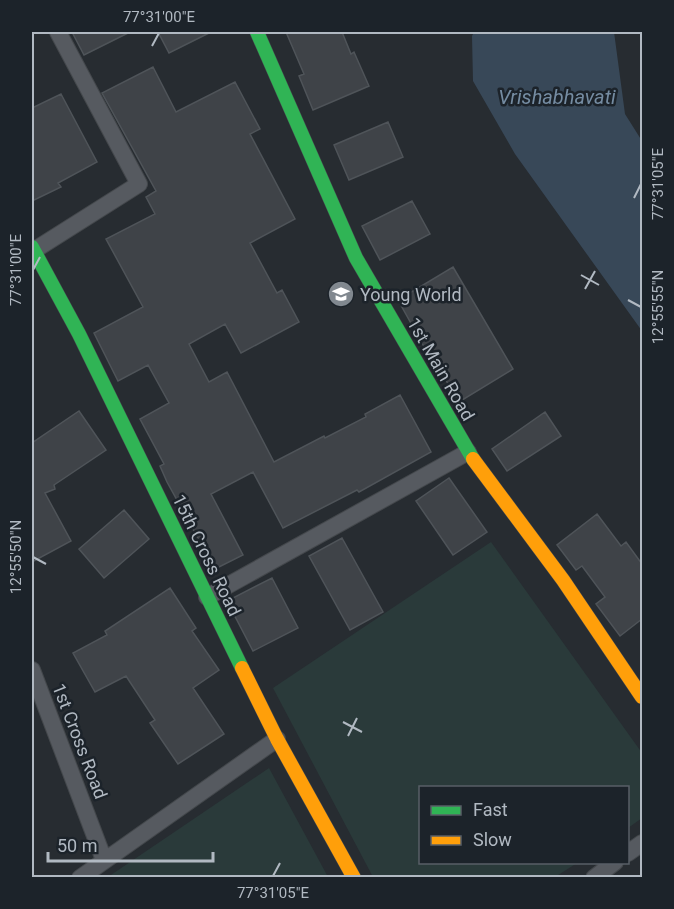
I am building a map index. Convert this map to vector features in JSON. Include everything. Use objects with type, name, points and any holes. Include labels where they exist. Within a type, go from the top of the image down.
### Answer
[{"type":"street","points":[[32,249],[140,184],[58,32]]},
{"type":"street","name":"1st Main Road","points":[[257,32],[356,258],[468,452],[563,580],[642,697]]},
{"type":"street","name":"15th Cross Road","points":[[32,249],[79,334],[277,739],[354,878]]},
{"type":"street","points":[[207,597],[468,452]]},
{"type":"street","name":"1st Cross Road","points":[[32,670],[104,861]]},
{"type":"street","points":[[80,878],[277,739]]},
{"type":"street","points":[[629,853],[642,843]]},
{"type":"street","points":[[594,878],[612,864]]},
{"type":"shaded area","points":[[491,542],[642,753],[642,818],[629,827],[629,786],[419,786],[419,864],[575,864],[555,877],[373,877],[273,688]]},
{"type":"shaded area","points":[[269,768],[328,877],[108,877]]},
{"type":"water","name":"Vrishabhavati","points":[[474,32],[614,32],[625,114],[642,141],[642,331],[515,154],[473,81],[472,36]]},
{"type":"building","points":[[72,32],[130,32],[84,55]]},
{"type":"building","points":[[158,32],[211,32],[169,53]]},
{"type":"building","points":[[286,32],[342,32],[369,86],[313,110],[299,76],[304,74]]},
{"type":"building","points":[[153,67],[176,112],[235,82],[260,129],[250,134],[295,219],[250,243],[277,293],[282,290],[299,322],[241,353],[225,324],[189,344],[209,382],[227,372],[274,462],[366,417],[365,414],[400,395],[431,452],[359,492],[357,490],[283,528],[253,472],[211,494],[243,555],[215,569],[167,482],[160,466],[164,464],[140,419],[169,403],[148,365],[118,381],[94,333],[143,307],[106,239],[155,214],[146,197],[156,191],[102,93]]},
{"type":"building","points":[[61,94],[97,162],[58,183],[61,187],[32,201],[32,108]]},
{"type":"building","points":[[388,122],[403,157],[349,180],[334,145]]},
{"type":"building","points":[[412,201],[430,234],[380,260],[362,226]]},
{"type":"building","points":[[453,267],[513,369],[459,402],[438,367],[436,368],[398,300]]},
{"type":"building","points":[[79,411],[106,450],[54,485],[55,489],[45,493],[71,541],[32,562],[32,443]]},
{"type":"building","points":[[545,412],[561,436],[507,471],[492,449]]},
{"type":"building","points":[[449,478],[487,532],[453,555],[416,501]]},
{"type":"building","points":[[124,510],[149,539],[104,578],[79,549]]},
{"type":"building","points":[[597,514],[621,546],[626,542],[642,564],[642,619],[620,636],[596,604],[605,597],[582,566],[576,570],[557,545]]},
{"type":"building","points":[[342,538],[383,612],[350,630],[309,556]]},
{"type":"building","points":[[272,578],[298,628],[253,651],[227,601]]},
{"type":"building","points":[[170,588],[196,628],[192,631],[219,670],[193,688],[224,734],[178,764],[150,723],[155,720],[126,676],[95,692],[73,653],[107,635],[105,631]]},
{"type":"traffic: fast","points":[[257,32],[356,258],[473,459]]},
{"type":"traffic: fast","points":[[32,247],[79,334],[242,668]]},
{"type":"traffic: slow","points":[[473,459],[563,580],[642,697]]},
{"type":"traffic: slow","points":[[242,668],[277,739],[354,878]]},
{"type":"place","name":"Young World","points":[[341,294]]}]
